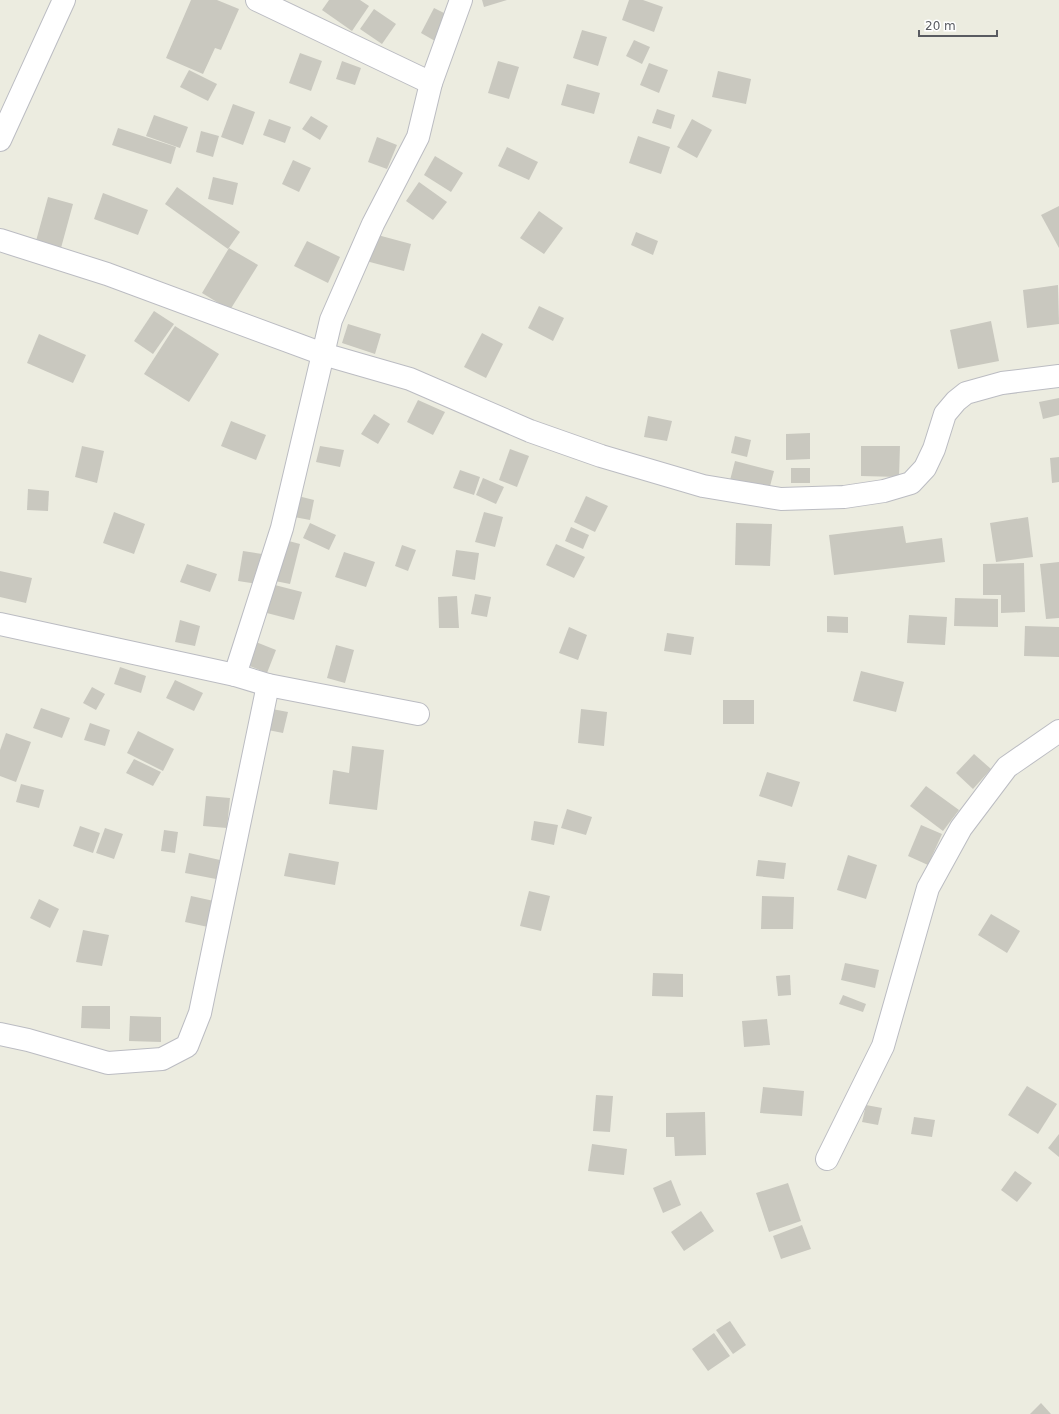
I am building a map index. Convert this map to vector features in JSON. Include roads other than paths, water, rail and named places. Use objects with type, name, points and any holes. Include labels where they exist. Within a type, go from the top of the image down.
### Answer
[{"type":"street","points":[[0,140],[64,0]]},
{"type":"street","points":[[257,0],[431,83]]},
{"type":"street","points":[[235,675],[282,528],[331,320],[370,231],[418,138],[431,83],[461,0]]},
{"type":"street","points":[[0,240],[107,274],[323,354],[410,379],[530,431],[601,456],[704,486],[780,499],[844,497],[884,491],[911,483],[925,468],[934,450],[945,414],[956,401],[966,393],[1002,383],[1059,376]]},
{"type":"street","points":[[0,624],[235,675],[268,685],[418,714]]},
{"type":"street","points":[[0,1034],[28,1040],[108,1063],[162,1059],[187,1046],[200,1013],[268,685]]},
{"type":"street","points":[[827,1159],[883,1046],[928,888],[961,828],[1007,767],[1059,731]]}]
